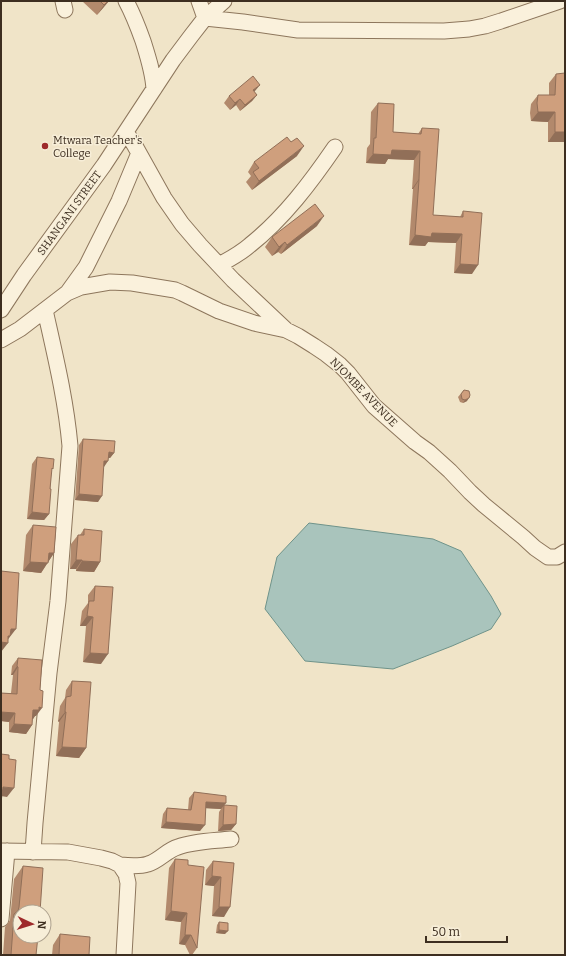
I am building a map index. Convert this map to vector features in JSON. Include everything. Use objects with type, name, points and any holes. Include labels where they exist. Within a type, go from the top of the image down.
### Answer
[{"type":"street","points":[[126,1],[132,10],[150,60],[154,78],[154,89]]},
{"type":"street","points":[[199,1],[205,18],[298,30],[444,31],[485,26],[560,1]]},
{"type":"street","name":"SHANGANI STREET","points":[[1,310],[100,170],[173,60],[205,18],[224,1]]},
{"type":"street","points":[[126,132],[164,198],[182,224],[219,266],[286,330]]},
{"type":"street","points":[[219,266],[251,245],[271,226],[303,191],[336,147]]},
{"type":"street","points":[[67,293],[86,267],[119,201],[139,153]]},
{"type":"street","name":"NJOMBE AVENUE","points":[[1,340],[20,329],[67,293],[81,287],[110,282],[132,283],[167,288],[182,293],[219,311],[254,323],[286,330],[314,346],[340,365],[374,406],[450,470],[484,505],[541,553],[553,558],[565,552]]},
{"type":"street","points":[[33,852],[48,674],[58,602],[70,446],[68,423],[53,343],[45,310]]},
{"type":"street","points":[[1,919],[4,851],[68,852],[101,858],[120,865],[139,866],[149,864],[169,850],[177,847],[198,842],[230,839]]},
{"type":"street","points":[[120,865],[126,874],[128,883],[124,955]]},
{"type":"water","points":[[309,523],[433,539],[461,551],[491,596],[501,614],[491,629],[393,669],[305,661],[265,609],[277,557]]},
{"type":"building","points":[[100,1],[108,1],[104,5]]},
{"type":"building","points":[[565,73],[565,132],[555,132],[555,112],[538,112],[538,95],[555,95],[556,74]]},
{"type":"building","points":[[253,76],[260,85],[253,90],[257,95],[245,105],[240,99],[235,103],[229,96]]},
{"type":"building","points":[[378,103],[394,104],[393,132],[421,134],[422,128],[439,129],[433,215],[463,217],[463,211],[482,213],[478,265],[460,264],[462,234],[432,233],[431,237],[415,235],[420,151],[392,150],[391,155],[373,154],[374,138],[376,138]]},
{"type":"building","points":[[287,137],[291,142],[297,138],[304,146],[259,181],[253,172],[259,168],[254,162]]},
{"type":"building","points":[[315,204],[324,216],[287,245],[285,242],[279,247],[272,237]]},
{"type":"building","points":[[464,390],[469,391],[470,395],[469,398],[465,400],[462,399],[461,394]]},
{"type":"building","points":[[83,439],[115,441],[114,453],[109,452],[108,461],[104,461],[102,496],[79,494]]},
{"type":"building","points":[[37,457],[54,459],[50,489],[49,514],[32,512]]},
{"type":"building","points":[[33,525],[56,527],[54,553],[49,553],[48,563],[30,562]]},
{"type":"building","points":[[84,529],[102,531],[100,562],[76,560],[78,535],[84,535]]},
{"type":"building","points":[[1,571],[19,573],[16,629],[11,629],[10,636],[8,636],[8,643],[1,642]]},
{"type":"building","points":[[95,586],[113,587],[108,654],[90,653],[93,617],[87,616],[89,601],[94,601]]},
{"type":"building","points":[[18,658],[42,660],[40,690],[43,691],[42,708],[39,707],[39,710],[33,710],[32,725],[14,724],[15,713],[1,712],[1,693],[17,694]]},
{"type":"building","points":[[72,681],[91,682],[86,748],[62,747],[66,697],[71,696]]},
{"type":"building","points":[[1,754],[9,755],[9,759],[16,760],[14,788],[3,787],[1,802]]},
{"type":"building","points":[[194,792],[226,796],[226,803],[206,802],[205,825],[166,822],[167,808],[191,810]]},
{"type":"building","points":[[224,805],[237,806],[236,824],[223,825]]},
{"type":"building","points":[[175,859],[188,860],[188,865],[204,867],[197,948],[191,935],[185,935],[187,913],[171,911]]},
{"type":"building","points":[[213,861],[234,863],[230,907],[219,907],[221,877],[212,876]]},
{"type":"building","points":[[23,866],[43,868],[41,904],[19,904]]},
{"type":"building","points":[[219,922],[228,923],[228,931],[219,930]]},
{"type":"building","points":[[60,934],[90,937],[89,955],[59,955]]},
{"type":"building","points":[[12,941],[12,944],[37,944],[36,955],[11,955]]},
{"type":"place","name":"Mtwara Teacher's College","points":[[45,146]]}]
